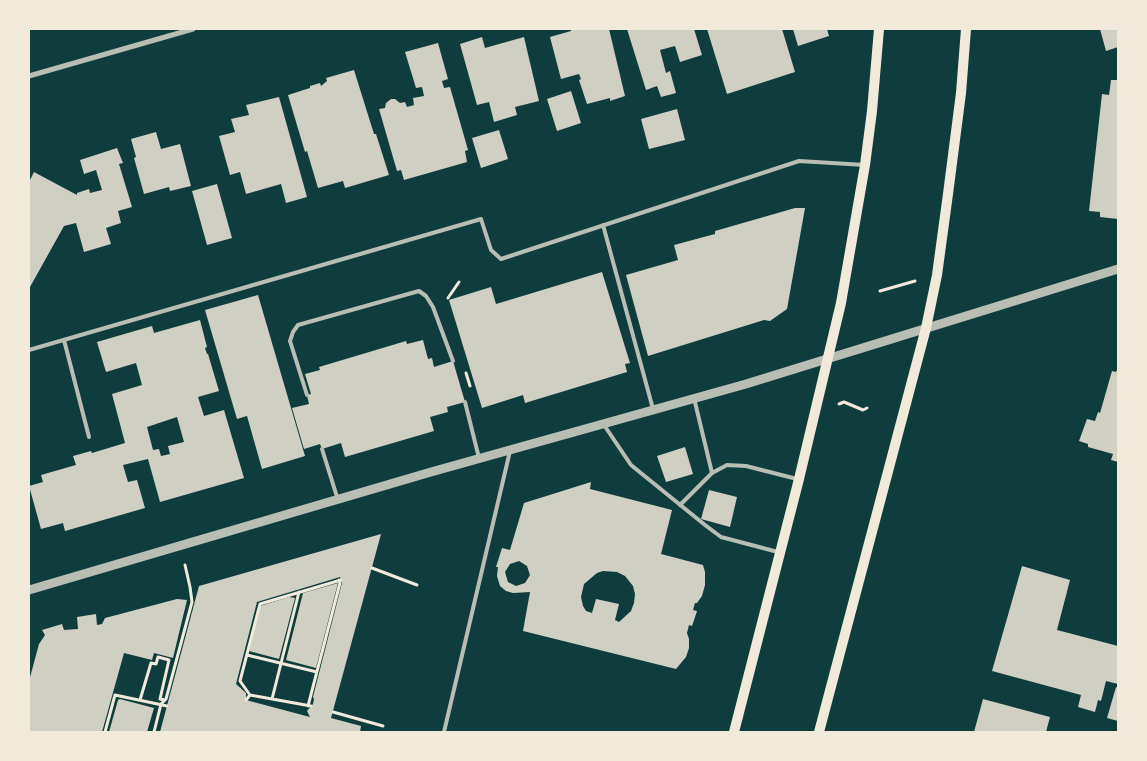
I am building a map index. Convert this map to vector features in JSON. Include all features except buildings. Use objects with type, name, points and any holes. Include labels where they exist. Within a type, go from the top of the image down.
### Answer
[{"type":"main road","points":[[734,732],[799,479],[846,278],[865,165],[879,29]]},
{"type":"main road","points":[[819,732],[926,328],[937,275],[948,194],[961,92],[966,29]]},
{"type":"street","points":[[29,76],[192,29]]},
{"type":"street","points":[[29,590],[604,425],[1118,269]]},
{"type":"lane","points":[[29,350],[481,219],[491,250],[501,259],[799,161],[865,165]]},
{"type":"lane","points":[[603,225],[654,410]]},
{"type":"lane","points":[[307,395],[290,341],[298,325],[420,291],[426,296],[433,307],[453,361]]},
{"type":"lane","points":[[64,340],[89,438]]},
{"type":"lane","points":[[694,398],[712,473]]},
{"type":"lane","points":[[465,402],[479,460]]},
{"type":"lane","points":[[604,425],[631,465],[722,537],[780,552]]},
{"type":"lane","points":[[322,449],[338,500]]},
{"type":"lane","points":[[444,732],[510,451]]},
{"type":"lane","points":[[680,505],[712,473],[727,465],[746,466],[799,479]]},
{"type":"path","points":[[880,291],[916,281]]},
{"type":"path","points":[[836,405],[844,402],[863,410],[867,408]]},
{"type":"path","points":[[154,732],[161,704],[165,700],[192,602],[180,546]]},
{"type":"path","points":[[372,568],[417,585]]},
{"type":"path","points":[[340,580],[310,706],[250,695],[240,681],[260,604],[299,591],[340,580]]},
{"type":"path","points":[[272,699],[299,591]]},
{"type":"path","points":[[247,655],[317,672]]},
{"type":"path","points":[[140,700],[151,663],[156,664],[158,657],[169,660],[160,699],[165,700]]},
{"type":"path","points":[[105,732],[116,695],[167,706]]},
{"type":"path","points":[[246,700],[250,695]]},
{"type":"path","points":[[333,712],[383,726]]}]
